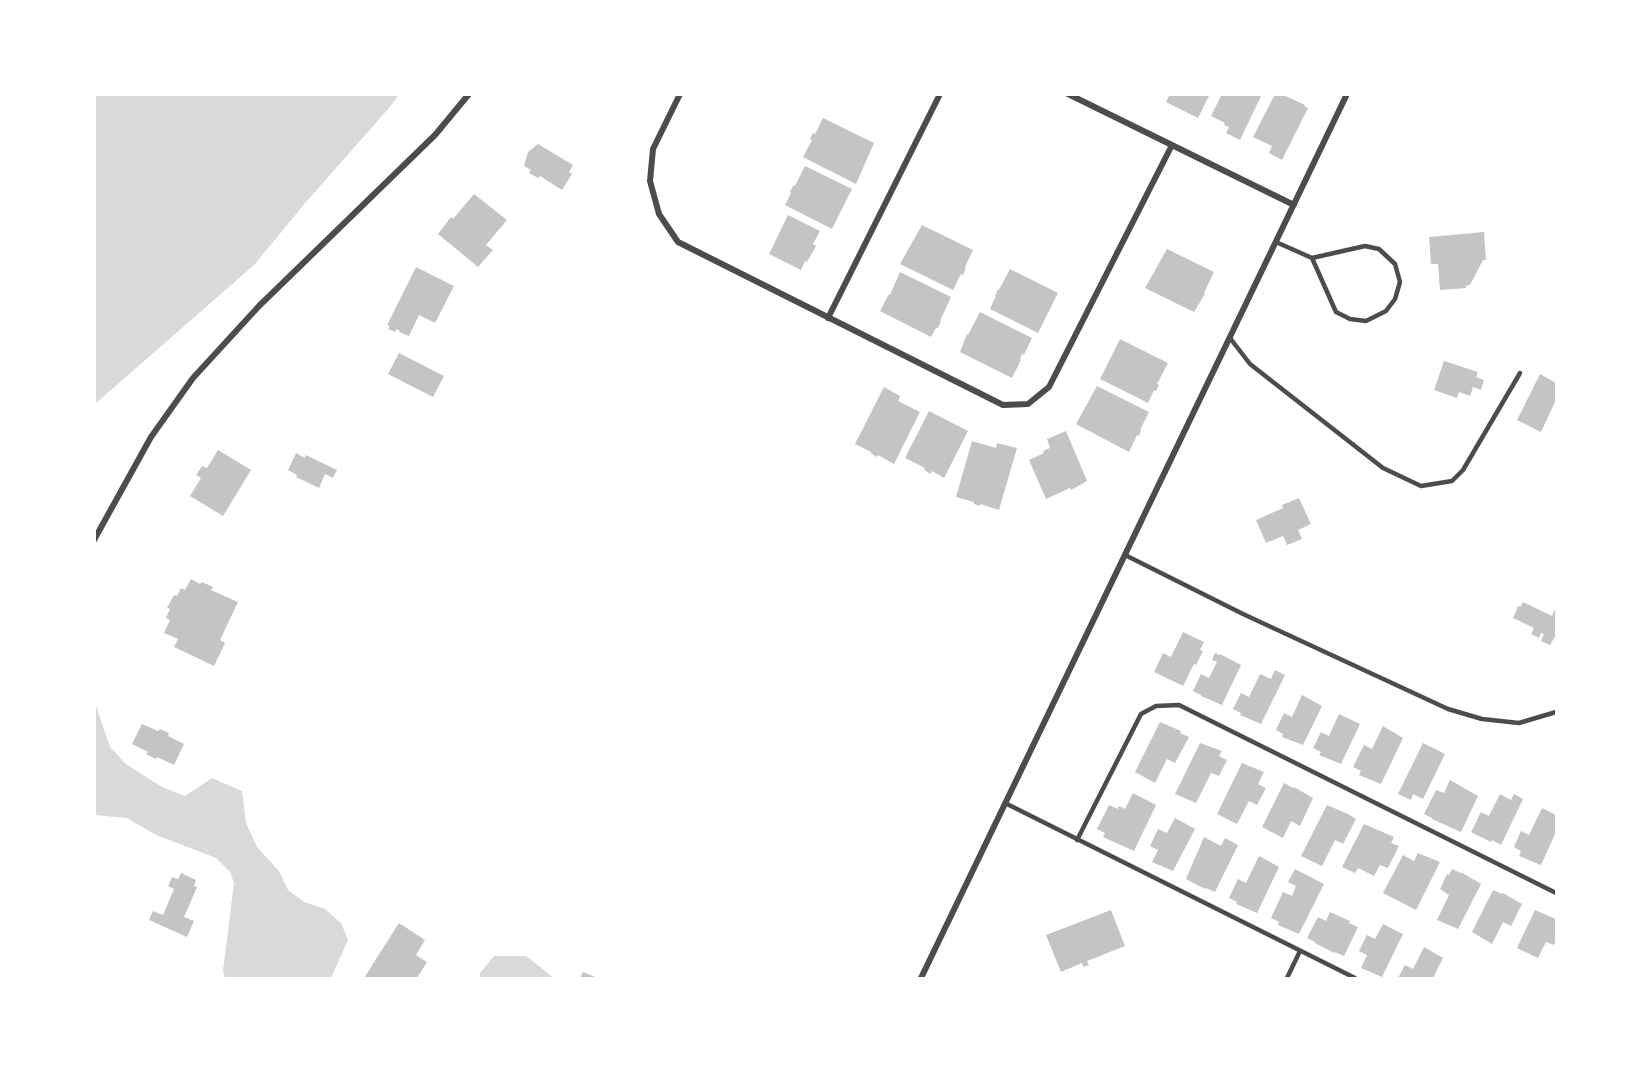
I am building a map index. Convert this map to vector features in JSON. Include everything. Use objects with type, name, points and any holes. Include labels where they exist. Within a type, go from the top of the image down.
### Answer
[{"type":"street","points":[[94,540],[151,437],[194,378],[259,306],[435,135],[469,94]]},
{"type":"street","points":[[680,94],[653,148],[650,181],[659,214],[678,242],[1004,405],[1028,404],[1049,387],[1172,145]]},
{"type":"street","points":[[828,318],[940,94]]},
{"type":"street","points":[[1068,94],[1294,205]]},
{"type":"street","points":[[921,978],[1347,94]]},
{"type":"lane","points":[[1276,242],[1312,258],[1365,246],[1379,249],[1395,264],[1400,282],[1395,299],[1386,311],[1366,321],[1350,319],[1336,312],[1312,258]]},
{"type":"lane","points":[[1230,338],[1250,364],[1383,468],[1420,486],[1452,481],[1463,470],[1520,373]]},
{"type":"lane","points":[[1125,555],[1243,614],[1448,709],[1482,719],[1519,723],[1557,711]]},
{"type":"lane","points":[[1077,840],[1141,714],[1156,706],[1179,705],[1557,893]]},
{"type":"lane","points":[[1005,803],[1355,978]]},
{"type":"lane","points":[[1287,978],[1300,951]]},
{"type":"shaded area","points":[[95,94],[399,95],[254,265],[95,404]]},
{"type":"shaded area","points":[[95,703],[110,747],[126,764],[162,787],[185,796],[212,778],[242,791],[246,823],[257,847],[279,871],[288,890],[304,902],[325,909],[341,923],[348,940],[331,978],[225,978],[223,971],[234,883],[230,872],[216,858],[156,835],[127,818],[95,815]]},
{"type":"shaded area","points":[[494,956],[526,956],[554,978],[479,978],[480,973]]},
{"type":"building","points":[[1170,94],[1210,94],[1198,118],[1166,102]]},
{"type":"building","points":[[1222,94],[1262,94],[1240,140],[1226,133],[1229,127],[1224,125],[1225,123],[1211,116]]},
{"type":"building","points":[[1275,94],[1281,94],[1308,108],[1282,160],[1269,153],[1272,146],[1253,137]]},
{"type":"building","points":[[823,118],[874,143],[856,184],[803,157],[813,133],[815,134]]},
{"type":"building","points":[[538,144],[573,165],[569,172],[572,174],[562,190],[540,176],[538,178],[529,173],[531,170],[524,166],[528,152]]},
{"type":"building","points":[[805,166],[852,189],[832,229],[785,205]]},
{"type":"building","points":[[474,194],[507,220],[486,245],[493,250],[478,267],[438,234]]},
{"type":"building","points":[[788,215],[820,231],[813,244],[816,246],[801,270],[769,254]]},
{"type":"building","points":[[922,225],[973,250],[963,275],[961,274],[953,290],[900,264]]},
{"type":"building","points":[[1484,232],[1486,260],[1483,260],[1470,285],[1466,288],[1440,290],[1438,264],[1431,264],[1429,237]]},
{"type":"building","points":[[1167,249],[1214,272],[1194,312],[1145,288]]},
{"type":"building","points":[[416,267],[454,286],[435,323],[419,315],[409,336],[397,329],[395,332],[388,329],[390,326],[387,325]]},
{"type":"building","points":[[1010,269],[1058,293],[1038,333],[990,309]]},
{"type":"building","points":[[900,272],[951,297],[938,328],[931,337],[880,311]]},
{"type":"building","points":[[980,312],[1032,338],[1012,378],[960,352]]},
{"type":"building","points":[[1120,339],[1168,363],[1148,403],[1100,379]]},
{"type":"building","points":[[399,353],[444,376],[433,397],[388,374]]},
{"type":"building","points":[[1444,361],[1478,372],[1476,377],[1484,380],[1481,390],[1473,387],[1470,396],[1459,392],[1457,398],[1434,390]]},
{"type":"building","points":[[1540,374],[1556,383],[1556,400],[1541,432],[1517,420]]},
{"type":"building","points":[[1097,386],[1149,412],[1129,452],[1076,424]]},
{"type":"building","points":[[884,387],[900,396],[898,401],[920,412],[894,464],[855,444]]},
{"type":"building","points":[[929,411],[968,431],[944,478],[932,471],[931,474],[924,470],[925,468],[905,458]]},
{"type":"building","points":[[1066,431],[1087,481],[1071,490],[1070,488],[1046,499],[1029,460],[1050,448],[1047,439]]},
{"type":"building","points":[[972,441],[996,448],[997,443],[1017,448],[999,510],[956,497]]},
{"type":"building","points":[[218,450],[251,470],[223,516],[190,496],[201,478],[196,475],[202,466],[207,468]]},
{"type":"building","points":[[296,453],[305,458],[306,455],[337,470],[333,478],[325,474],[319,488],[296,477],[297,475],[288,470]]},
{"type":"building","points":[[1299,498],[1311,524],[1298,530],[1302,539],[1287,545],[1283,536],[1266,543],[1256,520]]},
{"type":"building","points":[[191,579],[213,587],[211,590],[238,602],[220,640],[225,643],[214,666],[174,647],[178,639],[164,633],[170,620],[166,618],[170,609],[167,608],[174,595],[177,596],[181,588],[185,590]]},
{"type":"building","points":[[1523,602],[1552,616],[1556,606],[1556,635],[1550,645],[1541,641],[1544,634],[1541,633],[1539,638],[1531,634],[1534,628],[1513,618],[1518,606],[1520,607]]},
{"type":"building","points":[[1183,632],[1204,642],[1200,650],[1203,651],[1183,686],[1154,672],[1163,653],[1171,657]]},
{"type":"building","points":[[1215,653],[1241,665],[1222,705],[1193,691],[1201,674],[1209,678],[1217,662],[1212,660]]},
{"type":"building","points":[[1275,670],[1285,675],[1261,724],[1240,715],[1241,713],[1233,709],[1241,693],[1249,697],[1260,674],[1271,679]]},
{"type":"building","points":[[1302,695],[1322,706],[1303,745],[1282,737],[1283,734],[1276,730],[1284,713],[1292,717]]},
{"type":"building","points":[[1339,714],[1360,724],[1341,764],[1319,755],[1321,752],[1313,748],[1321,732],[1329,736]]},
{"type":"building","points":[[1160,722],[1189,737],[1175,763],[1167,759],[1155,783],[1135,772]]},
{"type":"building","points":[[142,724],[169,733],[168,736],[184,744],[174,765],[146,754],[148,752],[132,744]]},
{"type":"building","points":[[1383,726],[1403,738],[1381,784],[1359,775],[1361,771],[1353,767],[1364,745],[1372,749]]},
{"type":"building","points":[[1200,743],[1222,751],[1219,756],[1227,760],[1219,776],[1211,773],[1196,803],[1175,794]]},
{"type":"building","points":[[1423,743],[1445,754],[1423,799],[1413,794],[1411,800],[1398,794]]},
{"type":"building","points":[[1242,763],[1264,772],[1258,784],[1266,788],[1257,805],[1249,801],[1237,824],[1217,814]]},
{"type":"building","points":[[1450,780],[1478,796],[1461,832],[1424,814],[1436,790],[1444,793]]},
{"type":"building","points":[[1284,783],[1313,798],[1300,826],[1291,821],[1283,838],[1262,827]]},
{"type":"building","points":[[1133,793],[1156,805],[1134,851],[1103,837],[1105,833],[1097,829],[1109,805],[1125,809]]},
{"type":"building","points":[[1500,794],[1511,800],[1514,794],[1523,799],[1501,845],[1471,832],[1481,812],[1489,816]]},
{"type":"building","points":[[1327,805],[1356,819],[1343,844],[1335,840],[1322,866],[1301,856]]},
{"type":"building","points":[[1542,808],[1556,815],[1556,832],[1541,865],[1519,856],[1521,851],[1514,847],[1521,831],[1529,835]]},
{"type":"building","points":[[1175,818],[1195,829],[1173,871],[1152,862],[1158,850],[1150,846],[1158,829],[1167,833]]},
{"type":"building","points":[[1364,824],[1394,837],[1391,843],[1399,846],[1388,868],[1380,865],[1374,876],[1358,868],[1355,873],[1342,867]]},
{"type":"building","points":[[1204,837],[1221,846],[1225,838],[1238,845],[1215,892],[1186,879]]},
{"type":"building","points":[[1418,853],[1440,862],[1416,910],[1383,893],[1403,855],[1414,861]]},
{"type":"building","points":[[1259,856],[1279,867],[1257,913],[1236,904],[1237,902],[1229,898],[1238,879],[1246,883]]},
{"type":"building","points":[[1295,869],[1324,884],[1299,934],[1278,925],[1279,922],[1271,918],[1283,892],[1292,896],[1296,886],[1288,882]]},
{"type":"building","points":[[1452,869],[1481,884],[1458,929],[1437,920],[1449,895],[1440,889]]},
{"type":"building","points":[[181,873],[196,880],[194,886],[197,887],[184,917],[194,921],[187,937],[149,920],[153,911],[163,915],[174,889],[168,886],[172,877],[178,879]]},
{"type":"building","points":[[1493,890],[1522,904],[1511,926],[1503,922],[1492,944],[1472,932]]},
{"type":"building","points":[[1111,910],[1125,946],[1087,961],[1089,965],[1083,967],[1082,963],[1061,972],[1046,935]]},
{"type":"building","points":[[1535,910],[1556,919],[1554,945],[1546,942],[1538,958],[1517,948]]},
{"type":"building","points":[[1330,912],[1358,927],[1344,956],[1307,938],[1318,917],[1326,921]]},
{"type":"building","points":[[399,923],[425,940],[416,955],[427,962],[417,978],[364,978]]},
{"type":"building","points":[[1383,924],[1403,934],[1382,977],[1361,968],[1367,955],[1359,951],[1367,935],[1375,939]]},
{"type":"building","points":[[1424,947],[1443,958],[1433,978],[1398,978],[1405,965],[1413,969]]},
{"type":"building","points":[[583,972],[598,978],[580,978]]}]
